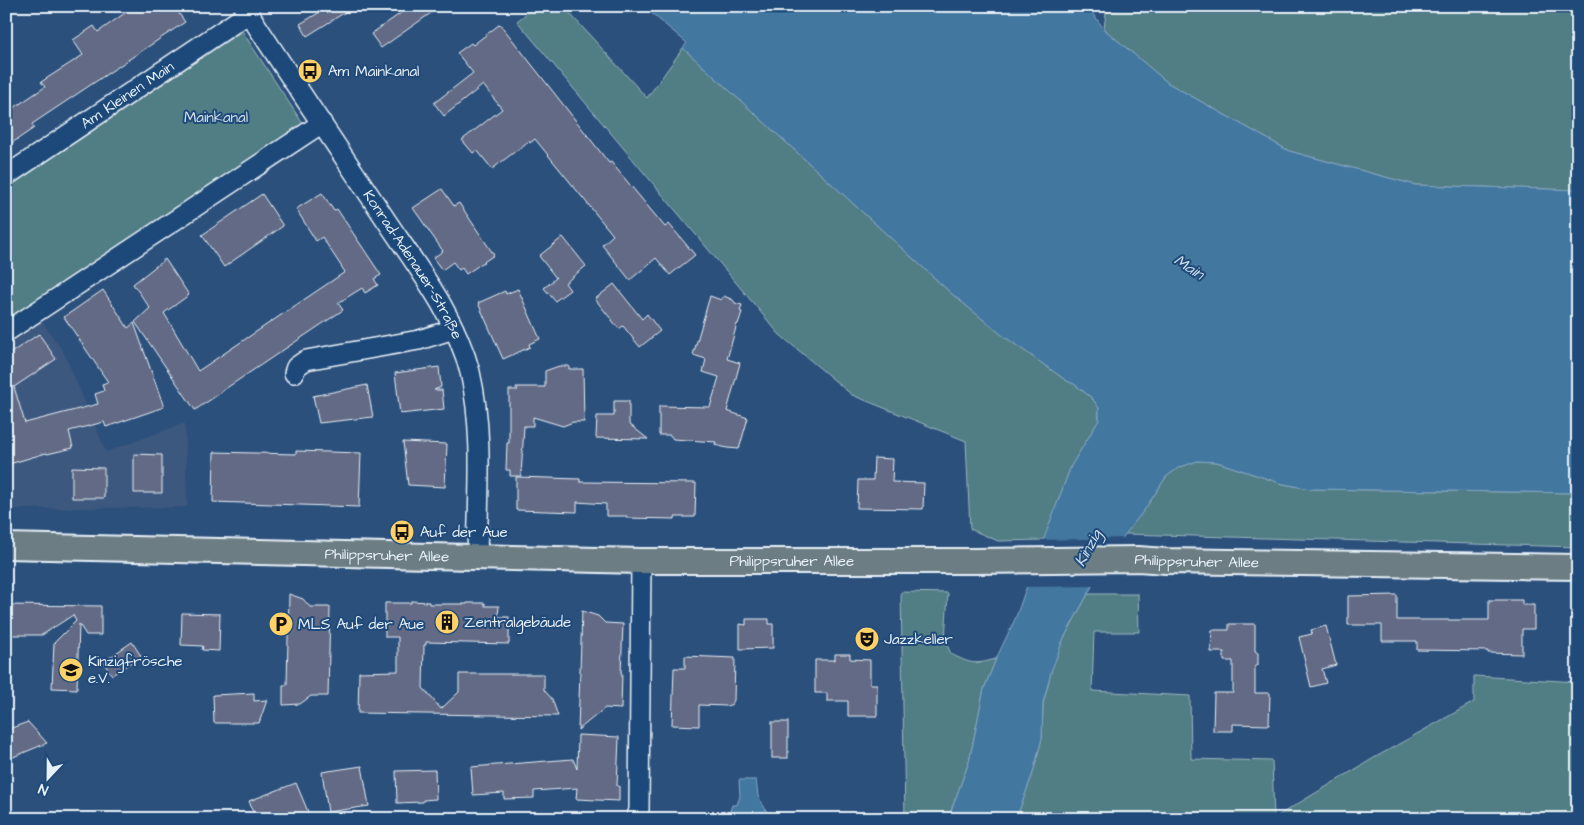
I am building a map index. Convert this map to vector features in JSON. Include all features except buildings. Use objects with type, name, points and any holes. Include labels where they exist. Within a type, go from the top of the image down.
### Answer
[{"type":"main road","name":"Philippsruher Allee","points":[[6,546],[641,560],[1138,559],[1166,561],[1578,566]]},
{"type":"street","name":"Konrad-Adenauer-Straße","points":[[247,10],[426,280],[454,329],[469,370],[476,403],[478,444],[476,557]]},
{"type":"street","name":"Am Kleinen Main","points":[[6,176],[247,10]]},
{"type":"street","points":[[6,332],[322,123]]},
{"type":"street","points":[[294,373],[296,367],[306,360],[419,340],[454,329]]},
{"type":"street","points":[[636,819],[640,810],[641,560]]},
{"type":"shaded area","points":[[41,320],[64,353],[106,452],[185,423],[187,507],[6,509],[6,344]]},
{"type":"green space","points":[[536,6],[563,6],[647,98],[683,48],[952,294],[1002,335],[1092,398],[1099,408],[1099,420],[1071,466],[1044,540],[998,541],[970,529],[966,441],[852,395],[779,334],[517,21]]},
{"type":"green space","points":[[1102,6],[1112,6],[1107,12],[1133,6],[1578,6],[1578,190],[1415,185],[1289,151],[1168,83],[1104,29],[1106,12]]},
{"type":"green space","name":"Mainkanal","points":[[242,31],[305,127],[6,325],[6,189]]},
{"type":"green space","points":[[1197,461],[1217,462],[1283,484],[1311,489],[1578,493],[1578,547],[1125,534],[1145,509],[1166,477],[1178,468]]},
{"type":"green space","points":[[901,592],[948,593],[945,640],[951,654],[963,660],[973,662],[996,659],[984,689],[969,762],[948,819],[905,819]]},
{"type":"green space","points":[[1088,594],[1138,594],[1139,632],[1094,632],[1092,691],[1190,696],[1191,759],[1272,761],[1274,818],[1374,758],[1474,702],[1474,676],[1578,682],[1578,819],[1016,819],[1033,773],[1042,738],[1043,704],[1052,668],[1063,640]]},
{"type":"water","points":[[643,6],[1087,6],[1104,29],[1168,83],[1289,151],[1415,185],[1578,190],[1578,493],[1311,489],[1283,484],[1217,462],[1197,461],[1178,468],[1166,477],[1145,509],[1120,541],[1096,579],[1063,640],[1052,669],[1043,703],[1042,738],[1033,773],[1016,819],[948,819],[969,762],[984,689],[1016,617],[1071,466],[1099,420],[1099,408],[1092,398],[1074,384],[1002,335],[952,294],[683,48],[687,43]]},
{"type":"water","points":[[739,780],[756,780],[758,796],[767,812],[765,819],[731,819],[730,811],[732,805],[737,805],[740,796]]},
{"type":"pier","points":[[1125,538],[1095,586],[1024,587],[1041,540]]},
{"type":"place","name":"Am Mainkanal","points":[[310,71]]},
{"type":"place","name":"Auf der Aue","points":[[402,532]]},
{"type":"place","name":"Zentralgebäude","points":[[447,622]]},
{"type":"place","name":"MLS Auf der Aue","points":[[281,624]]},
{"type":"place","name":"Jazzkeller","points":[[867,639]]},
{"type":"place","name":"Kinzigfrösche e.V.","points":[[71,670]]},
{"type":"water label","name":"Main","points":[[1189,267]]},
{"type":"water label","name":"Kinzig","points":[[1088,548]]}]
